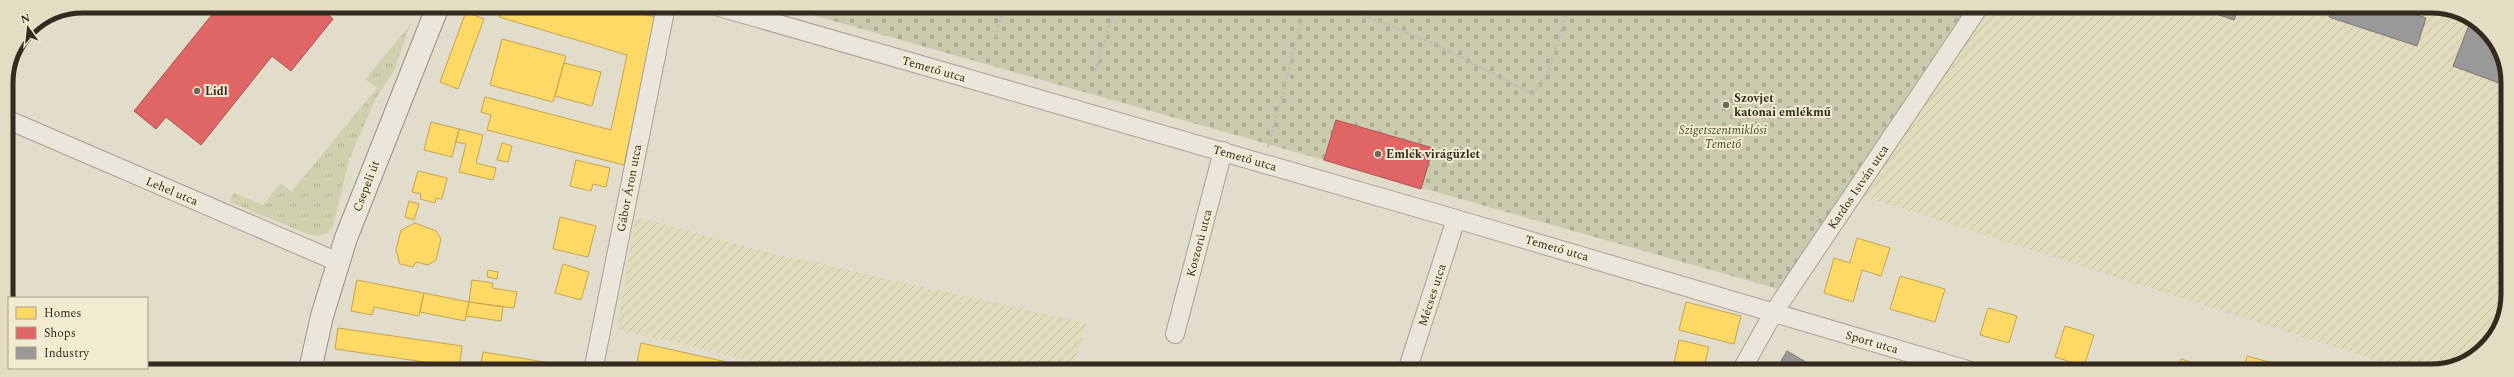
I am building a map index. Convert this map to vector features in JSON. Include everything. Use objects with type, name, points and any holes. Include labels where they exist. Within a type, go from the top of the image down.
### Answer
[{"type":"street","name":"Csepeli út","points":[[311,364],[322,316],[356,209],[435,13]]},
{"type":"street","name":"Gábor Áron utca","points":[[593,364],[665,13]]},
{"type":"street","name":"Temető utca","points":[[740,13],[1223,151],[1774,312]]},
{"type":"street","name":"Kardos István utca","points":[[1745,364],[1774,312],[1974,13]]},
{"type":"street","name":"Lehel utca","points":[[13,122],[338,262]]},
{"type":"street","name":"Koszorú utca","points":[[1176,334],[1223,151]]},
{"type":"street","name":"Mécses utca","points":[[1409,364],[1456,219]]},
{"type":"street","name":"Sport utca","points":[[1774,312],[1948,364]]},
{"type":"path","points":[[995,37],[1002,13]]},
{"type":"path","points":[[1095,70],[1114,13]]},
{"type":"path","points":[[1264,163],[1304,13]]},
{"type":"path","points":[[1358,13],[1435,44],[1533,94],[1548,72],[1567,13]]},
{"type":"shaded area","points":[[1963,13],[2431,13],[2449,15],[2458,18],[2477,30],[2492,48],[2500,70],[2501,294],[2499,312],[2492,329],[2477,347],[2458,359],[2444,363],[2388,364],[1844,190]]},
{"type":"shaded area","points":[[635,217],[770,253],[1086,323],[1074,364],[764,364],[617,329]]},
{"type":"green space","name":"Szigetszentmiklósi Temető","points":[[806,13],[1963,13],[1778,289]]},
{"type":"green space","points":[[410,25],[395,69],[375,100],[349,160],[333,227],[327,233],[319,236],[310,235],[230,202],[234,193],[263,205],[281,183],[291,192],[377,88],[365,79]]},
{"type":"building: Homes","points":[[466,13],[484,19],[458,89],[440,82]]},
{"type":"building: Homes","points":[[500,13],[640,13],[655,17],[624,165],[487,130],[491,115],[481,112],[485,97],[611,130],[627,55],[499,17]]},
{"type":"building: Homes","points":[[502,39],[566,56],[553,102],[490,85]]},
{"type":"building: Homes","points":[[564,63],[601,72],[592,106],[555,96]]},
{"type":"building: Homes","points":[[431,122],[459,129],[452,157],[424,150]]},
{"type":"building: Homes","points":[[459,129],[483,135],[476,163],[496,168],[493,180],[459,172],[466,144],[456,142]]},
{"type":"building: Homes","points":[[502,143],[512,146],[508,162],[497,160]]},
{"type":"building: Homes","points":[[576,160],[610,168],[606,187],[593,184],[591,191],[570,186]]},
{"type":"building: Homes","points":[[418,171],[447,178],[442,199],[436,198],[435,203],[420,199],[421,194],[412,192]]},
{"type":"building: Homes","points":[[409,201],[419,204],[414,220],[405,217]]},
{"type":"building: Homes","points":[[560,217],[596,226],[588,257],[553,249]]},
{"type":"building: Homes","points":[[415,223],[436,231],[441,239],[436,260],[428,265],[416,262],[413,267],[400,264],[396,250],[401,230]]},
{"type":"building: Homes","points":[[1857,238],[1890,248],[1881,276],[1862,270],[1853,302],[1824,293],[1834,258],[1850,263]]},
{"type":"building: Homes","points":[[563,264],[589,272],[581,300],[555,293]]},
{"type":"building: Homes","points":[[488,270],[498,272],[497,279],[487,277]]},
{"type":"building: Homes","points":[[1900,276],[1945,289],[1935,322],[1890,309]]},
{"type":"building: Homes","points":[[357,280],[424,293],[419,316],[374,307],[372,315],[351,311]]},
{"type":"building: Homes","points":[[472,280],[493,283],[492,288],[517,292],[514,308],[469,302]]},
{"type":"building: Homes","points":[[424,293],[469,302],[465,321],[420,312]]},
{"type":"building: Homes","points":[[469,302],[503,307],[501,321],[466,316]]},
{"type":"building: Homes","points":[[1686,302],[1741,316],[1734,344],[1679,330]]},
{"type":"building: Homes","points":[[1988,308],[2017,316],[2009,343],[1980,335]]},
{"type":"building: Homes","points":[[2065,326],[2094,335],[2085,364],[2078,364],[2055,357]]},
{"type":"building: Homes","points":[[338,328],[462,346],[459,364],[438,364],[335,349]]},
{"type":"building: Homes","points":[[1679,340],[1709,347],[1705,364],[1674,364]]},
{"type":"building: Homes","points":[[641,343],[727,362],[727,364],[636,364]]},
{"type":"building: Homes","points":[[483,352],[557,364],[481,364]]},
{"type":"building: Homes","points":[[2247,356],[2276,364],[2245,364]]},
{"type":"building: Homes","points":[[2181,359],[2198,364],[2180,364]]},
{"type":"building: Shops","name":"Lidl","points":[[213,13],[327,13],[333,19],[291,71],[272,56],[201,145],[166,117],[156,129],[134,111]]},
{"type":"building: Shops","name":"Emlék virágüzlet","points":[[1336,120],[1433,148],[1421,189],[1324,160]]},
{"type":"building: Industry","points":[[2214,13],[2237,13],[2234,20]]},
{"type":"building: Industry","points":[[2331,13],[2411,13],[2426,18],[2417,46],[2329,17]]},
{"type":"building: Industry","points":[[2469,24],[2484,37],[2492,48],[2500,70],[2501,84],[2453,66]]},
{"type":"building: Industry","points":[[1787,351],[1809,364],[1779,364]]},
{"type":"place","name":"Lidl","points":[[197,91]]},
{"type":"place","name":"Szovjet katonai emlékmű","points":[[1726,105]]},
{"type":"place","name":"Emlék virágüzlet","points":[[1378,154]]}]
